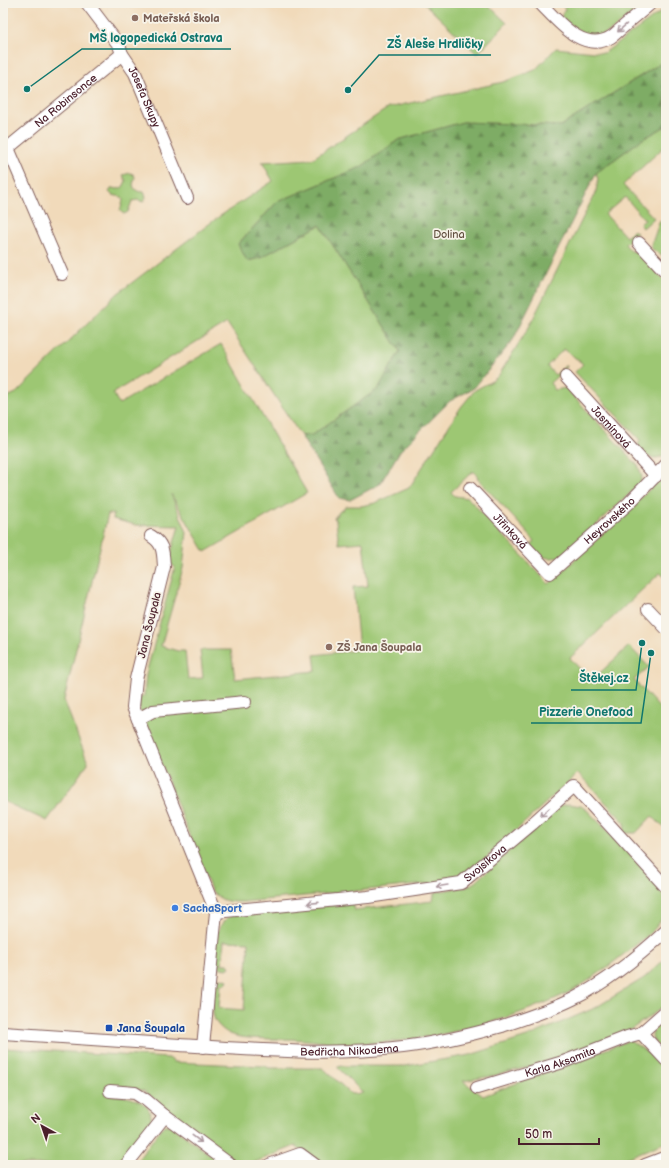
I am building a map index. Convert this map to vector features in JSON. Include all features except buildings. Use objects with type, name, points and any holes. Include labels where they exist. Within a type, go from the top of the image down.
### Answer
[{"type":"street","name":"Josefa Skupy","points":[[87,3],[118,45],[122,54],[135,73],[187,198]]},
{"type":"street","points":[[540,3],[562,25],[580,39],[591,42],[611,37],[651,3]]},
{"type":"street","name":"Na Robinsonce","points":[[62,274],[6,150],[122,54]]},
{"type":"street","points":[[639,243],[666,272]]},
{"type":"street","name":"Jasmínová","points":[[566,377],[656,476]]},
{"type":"street","name":"Heyrovského","points":[[550,573],[629,503],[666,466]]},
{"type":"street","name":"Jiřinková","points":[[470,488],[550,573]]},
{"type":"street","name":"Jana Šoupala","points":[[151,536],[158,540],[162,549],[164,567],[136,679],[133,708],[216,912],[203,1047]]},
{"type":"street","points":[[648,609],[666,628]]},
{"type":"street","points":[[138,719],[153,711],[245,702]]},
{"type":"street","name":"Svojsíkova","points":[[216,912],[368,897],[462,883],[532,824],[574,786],[666,887]]},
{"type":"street","name":"Bedřicha Nikodema","points":[[3,1033],[203,1047],[298,1050],[366,1050],[422,1044],[482,1031],[519,1020],[574,998],[617,971],[666,931]]},
{"type":"street","name":"Karla Aksamita","points":[[477,1088],[563,1062],[641,1033],[666,1011]]},
{"type":"street","points":[[641,1033],[666,1060]]},
{"type":"street","points":[[110,1091],[135,1093],[231,1165]]},
{"type":"street","points":[[126,1165],[165,1116]]},
{"type":"street","points":[[269,1165],[300,1154],[315,1165]]},
{"type":"street","points":[[645,1165],[666,1157]]},
{"type":"green space","points":[[424,3],[486,3],[507,23],[477,54]]},
{"type":"green space","points":[[559,3],[643,3],[613,29],[605,34],[596,35],[586,34],[574,28],[561,17],[565,9]]},
{"type":"green space","points":[[666,8],[666,60],[561,126],[463,122],[398,140],[361,167],[277,202],[238,244],[248,261],[260,258],[320,225],[400,351],[378,389],[312,435],[301,436],[227,323],[113,393],[119,404],[221,344],[307,493],[205,552],[171,494],[187,532],[183,568],[161,646],[178,651],[185,651],[188,679],[203,678],[200,650],[231,650],[235,679],[316,671],[314,655],[359,650],[353,587],[368,586],[363,542],[339,544],[336,521],[334,518],[341,510],[343,510],[345,506],[361,506],[375,503],[409,488],[461,407],[475,390],[494,380],[499,375],[529,327],[596,191],[598,180],[596,173],[641,140],[666,126],[666,145],[623,185],[654,218],[643,228],[640,224],[645,220],[625,197],[605,214],[626,237],[634,230],[637,233],[625,244],[631,251],[638,252],[666,282],[666,456],[655,458],[645,456],[637,448],[640,440],[575,372],[583,364],[564,349],[547,366],[555,375],[566,365],[567,367],[550,383],[555,390],[566,388],[639,467],[642,477],[640,484],[564,555],[553,558],[542,556],[530,547],[534,540],[477,478],[478,477],[473,471],[451,492],[455,496],[468,498],[549,584],[666,474],[666,578],[660,573],[570,658],[591,681],[629,646],[649,667],[634,680],[666,715],[666,830],[652,816],[636,833],[624,833],[625,823],[578,773],[482,862],[463,875],[437,883],[243,902],[222,899],[211,890],[137,702],[138,698],[144,696],[146,674],[175,567],[169,563],[169,560],[179,526],[136,525],[113,519],[114,514],[108,514],[64,700],[88,763],[47,821],[3,801],[3,399],[16,393],[117,294],[217,218],[273,181],[262,162],[312,159],[388,108],[503,82],[535,70],[556,48],[604,53]]},
{"type":"green space","name":"Dolina","points":[[666,60],[666,126],[641,140],[596,173],[513,340],[474,388],[450,401],[400,451],[380,484],[350,500],[339,498],[301,436],[312,435],[378,389],[400,351],[320,225],[260,258],[247,261],[238,244],[277,202],[361,167],[398,140],[463,122],[561,126]]},
{"type":"green space","points":[[130,173],[135,177],[133,185],[135,189],[144,192],[146,197],[143,202],[138,200],[132,201],[128,212],[124,214],[120,211],[123,200],[122,197],[112,195],[109,192],[112,188],[118,189],[123,187],[126,181],[123,175]]},
{"type":"green space","points":[[660,220],[666,227],[666,259],[651,248]]},
{"type":"green space","points":[[569,804],[581,806],[588,811],[619,842],[654,881],[665,901],[663,917],[659,924],[641,941],[582,985],[549,1001],[501,1019],[459,1031],[415,1039],[344,1044],[304,1040],[245,1038],[228,1033],[216,1022],[213,1012],[213,987],[218,978],[228,980],[226,984],[221,984],[219,1008],[244,1010],[249,942],[224,941],[222,964],[228,964],[230,967],[227,969],[215,967],[216,938],[218,931],[221,925],[232,915],[352,903],[354,910],[433,901],[434,894],[437,892],[462,887],[465,888],[475,882],[559,806]]},
{"type":"green space","points":[[666,958],[666,1005],[623,1035],[537,1065],[492,1076],[463,1081],[483,1096],[630,1040],[666,1066],[666,1142],[609,1165],[321,1165],[295,1146],[248,1165],[240,1165],[206,1141],[144,1091],[106,1085],[105,1094],[128,1097],[143,1103],[151,1114],[151,1122],[117,1165],[3,1165],[3,1048],[169,1058],[174,1062],[265,1066],[269,1068],[323,1068],[351,1094],[363,1093],[337,1067],[405,1066],[470,1055],[527,1037],[595,1008],[644,978]]},
{"type":"green space","points":[[666,1017],[666,1055],[653,1040],[652,1036],[655,1028]]},
{"type":"green space","points":[[164,1125],[170,1125],[224,1165],[143,1165],[139,1158]]},
{"type":"place","name":"Mateřská škola","points":[[135,18]]},
{"type":"place","name":"MŠ logopedická Ostrava","points":[[27,89]]},
{"type":"place","name":"ZŠ Aleše Hrdličky","points":[[348,90]]},
{"type":"place","name":"Štěkej.cz","points":[[642,643]]},
{"type":"place","name":"ZŠ Jana Šoupala","points":[[329,647]]},
{"type":"place","name":"Pizzerie Onefood","points":[[651,653]]},
{"type":"place","name":"SachaSport","points":[[175,908]]},
{"type":"place","name":"Jana Šoupala","points":[[109,1028]]}]
